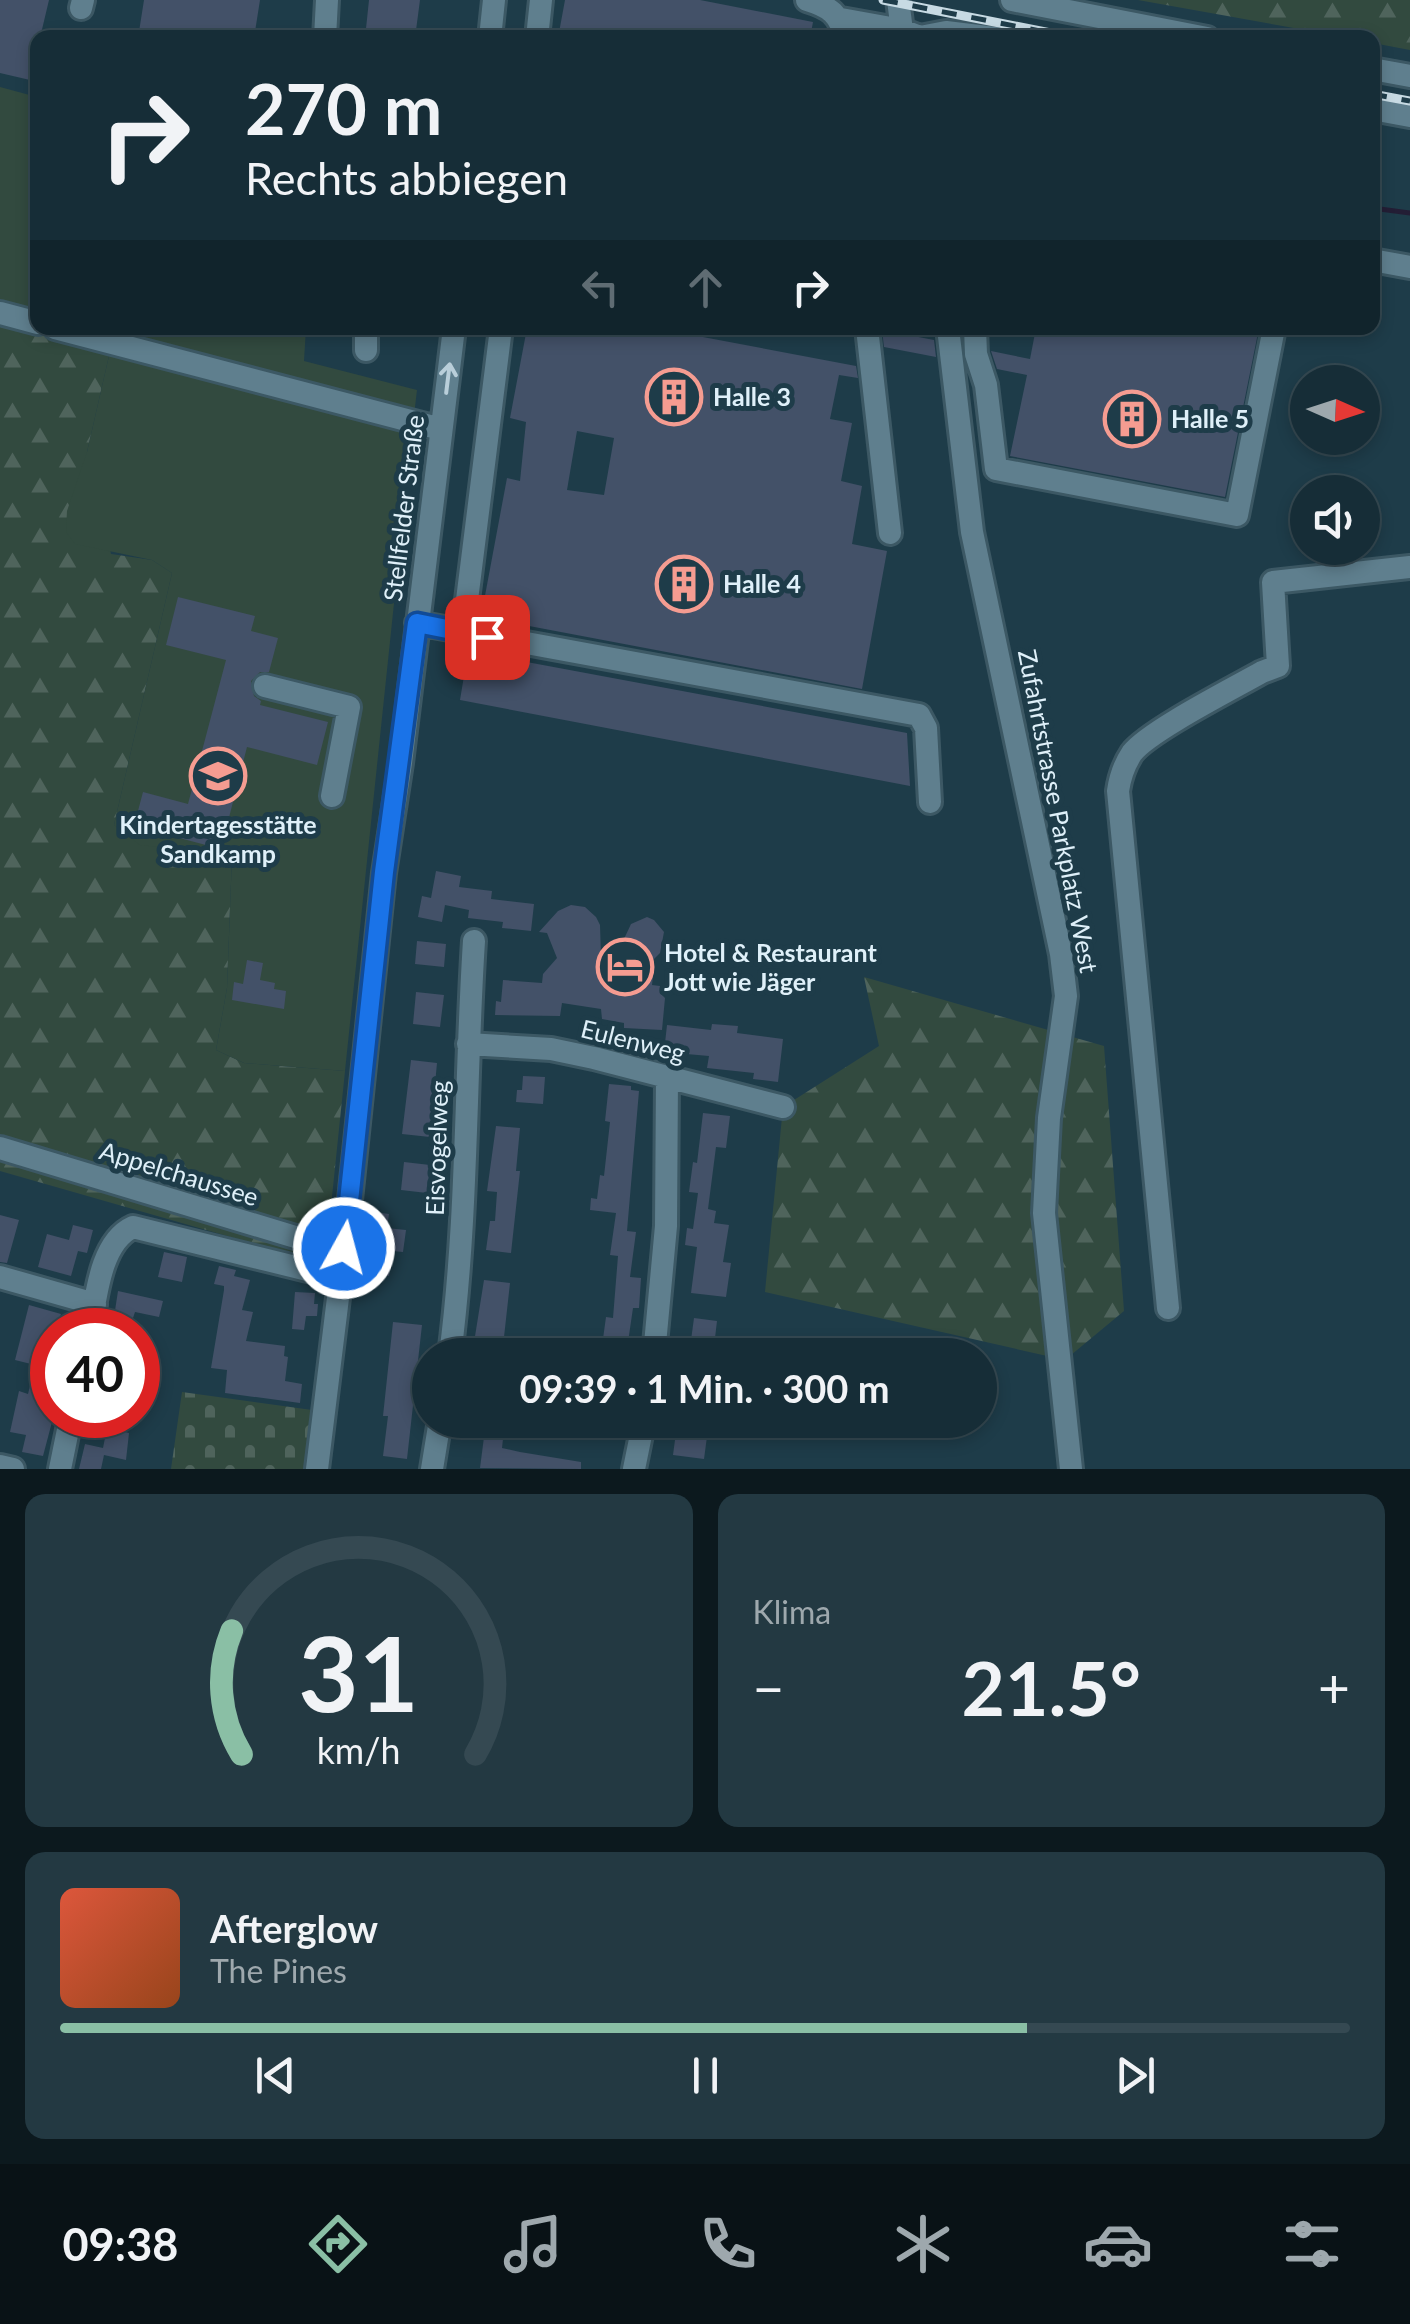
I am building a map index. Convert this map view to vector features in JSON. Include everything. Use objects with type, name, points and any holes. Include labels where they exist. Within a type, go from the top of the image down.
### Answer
[{"type":"street","points":[[325,30],[327,0]]},
{"type":"street","points":[[491,30],[494,0]]},
{"type":"street","points":[[538,30],[542,0]]},
{"type":"street","points":[[806,0],[832,10],[843,28]]},
{"type":"street","points":[[898,0],[902,30]]},
{"type":"street","points":[[1012,0],[1167,30]]},
{"type":"street","points":[[1380,70],[1410,76]]},
{"type":"street","points":[[1380,110],[1410,116]]},
{"type":"street","points":[[1380,261],[1410,267]]},
{"type":"street","points":[[0,313],[30,321]]},
{"type":"street","points":[[82,335],[441,429]]},
{"type":"street","name":"Stellfelder Straße","points":[[317,1469],[384,872],[453,335]]},
{"type":"street","points":[[463,632],[500,335]]},
{"type":"street","points":[[868,335],[890,533]]},
{"type":"street","name":"Zufahrtstrasse Parkplatz West","points":[[949,335],[966,496],[1066,996],[1048,1118],[1044,1214],[1071,1469]]},
{"type":"street","points":[[975,335],[996,469],[1237,515],[1273,335]]},
{"type":"street","points":[[1168,1308],[1118,790],[1120,775],[1134,750],[1154,735],[1278,666],[1273,582],[1410,568]]},
{"type":"street","points":[[417,623],[919,715],[926,728],[930,802]]},
{"type":"street","points":[[266,686],[349,708],[332,796]]},
{"type":"street","name":"Eisvogelweg","points":[[452,1338],[466,1181],[474,941]]},
{"type":"street","name":"Eulenweg","points":[[468,1044],[552,1050],[783,1107]]},
{"type":"street","points":[[656,1338],[666,1226],[668,1078]]},
{"type":"street","name":"Appelchaussee","points":[[0,1148],[315,1243],[344,1248]]},
{"type":"street","points":[[94,1308],[115,1242],[133,1227],[340,1278]]},
{"type":"street","points":[[308,1270],[315,1243]]},
{"type":"street","points":[[0,1277],[95,1304]]},
{"type":"street","points":[[60,1469],[67,1438]]},
{"type":"street","points":[[432,1469],[437,1438]]},
{"type":"street","points":[[634,1469],[640,1438]]},
{"type":"street","points":[[0,1466],[13,1469]]},
{"type":"green space","points":[[1138,0],[1410,0],[1410,50],[1380,44],[1380,30],[1305,30]]},
{"type":"green space","points":[[0,87],[30,95],[30,325],[0,317]]},
{"type":"green space","points":[[0,317],[30,325],[30,335],[67,335],[111,347],[87,452],[111,554],[152,560],[172,573],[114,825],[178,851],[232,855],[227,988],[216,1050],[244,1063],[345,1071],[325,1264],[0,1171]]},
{"type":"green space","points":[[66,335],[306,335],[304,361],[417,390],[410,450],[416,452],[406,489],[345,1071],[244,1063],[216,1050],[227,988],[232,856],[140,845],[114,825],[172,573],[152,560],[75,544],[66,532],[67,511],[87,452],[111,347]]},
{"type":"green space","points":[[864,977],[1104,1046],[1124,1311],[1065,1360],[997,1345],[997,1338],[968,1338],[765,1292],[783,1107],[879,1046]]},
{"type":"green space","points":[[182,1392],[312,1410],[304,1469],[171,1469]]},
{"type":"building","points":[[0,0],[49,0],[42,30],[30,30],[30,80],[0,73]]},
{"type":"building","points":[[144,0],[260,0],[255,30],[139,30]]},
{"type":"building","points":[[369,0],[420,0],[416,30],[366,30]]},
{"type":"building","points":[[565,0],[700,0],[813,22],[812,30],[559,30]]},
{"type":"building","name":"Halle 4","points":[[526,335],[692,335],[856,366],[858,378],[839,375],[830,419],[852,423],[841,481],[862,486],[852,544],[887,551],[862,689],[481,617],[507,478],[520,481],[526,422],[510,418]],"holes":[[[577,431],[614,438],[604,495],[567,490]]]},
{"type":"building","points":[[883,335],[934,340],[936,357],[884,347]]},
{"type":"building","name":"Halle 5","points":[[1035,335],[1258,335],[1225,497],[1010,456],[1027,375],[997,369],[991,351],[1030,359]]},
{"type":"building","points":[[178,597],[255,616],[251,631],[278,638],[269,672],[260,672],[251,681],[260,705],[328,722],[317,765],[247,747],[221,849],[134,826],[143,792],[188,804],[226,660],[166,645]]},
{"type":"building","points":[[516,660],[907,733],[910,786],[460,700],[466,664],[514,673]]},
{"type":"building","points":[[436,871],[461,876],[459,887],[492,891],[491,899],[534,904],[531,931],[502,928],[503,922],[468,918],[469,910],[445,905],[442,922],[418,917],[422,896],[431,898]]},
{"type":"building","name":"Hotel & Restaurant Jott wie Jäger","points":[[571,905],[585,907],[600,925],[602,986],[631,924],[647,917],[664,932],[660,953],[638,975],[653,976],[652,985],[660,986],[665,998],[662,1030],[624,1028],[624,1023],[602,1019],[601,1009],[562,1003],[560,1016],[495,1015],[503,980],[542,983],[543,974],[557,958],[547,933],[539,932],[558,911]]},
{"type":"building","points":[[417,941],[446,944],[444,967],[415,964]]},
{"type":"building","points":[[247,960],[263,963],[260,980],[275,983],[274,989],[286,991],[284,1009],[232,1000],[234,982],[243,984]]},
{"type":"building","points":[[416,992],[444,995],[440,1027],[413,1024]]},
{"type":"building","points":[[712,1024],[738,1026],[737,1033],[783,1039],[778,1082],[753,1079],[754,1073],[707,1068],[709,1056],[664,1052],[667,1025],[711,1030]]},
{"type":"building","points":[[411,1060],[437,1063],[430,1137],[402,1134]]},
{"type":"building","points":[[523,1076],[545,1077],[543,1104],[516,1102]]},
{"type":"building","points":[[609,1084],[631,1086],[631,1090],[639,1091],[627,1231],[636,1232],[630,1277],[641,1278],[639,1308],[633,1308],[629,1338],[603,1338],[606,1317],[613,1318],[618,1256],[610,1255],[616,1213],[590,1210],[591,1198],[597,1199],[600,1175],[604,1176],[610,1122],[605,1121]]},
{"type":"building","points":[[703,1113],[730,1116],[726,1148],[716,1147],[708,1209],[716,1211],[714,1223],[729,1225],[723,1262],[731,1263],[726,1297],[691,1293],[697,1247],[685,1245],[687,1228],[693,1229],[698,1193],[689,1192]]},
{"type":"building","points":[[496,1126],[520,1128],[516,1171],[520,1171],[511,1253],[486,1250],[490,1221],[495,1221],[497,1192],[487,1191]]},
{"type":"building","points":[[404,1162],[430,1165],[427,1193],[401,1190]]},
{"type":"building","points":[[368,1211],[389,1214],[387,1228],[406,1230],[403,1252],[392,1251],[389,1276],[359,1272]]},
{"type":"building","points":[[0,1215],[19,1220],[7,1263],[0,1262]]},
{"type":"building","points":[[73,1225],[93,1230],[87,1253],[78,1251],[71,1276],[38,1267],[47,1234],[69,1240]]},
{"type":"building","points":[[164,1252],[187,1257],[182,1282],[158,1277]]},
{"type":"building","points":[[219,1266],[236,1270],[234,1276],[250,1280],[242,1310],[253,1312],[246,1341],[285,1346],[285,1381],[302,1384],[300,1403],[225,1393],[227,1370],[211,1368],[224,1290],[224,1286],[214,1284]]},
{"type":"building","points":[[484,1280],[510,1283],[504,1338],[475,1338]]},
{"type":"building","points":[[118,1291],[163,1301],[160,1313],[160,1308],[115,1308]]},
{"type":"building","points":[[295,1292],[315,1293],[314,1304],[318,1304],[317,1316],[306,1316],[304,1330],[292,1329]]},
{"type":"building","points":[[29,1305],[40,1308],[30,1308],[30,1364],[15,1360]]},
{"type":"building","points":[[694,1318],[717,1321],[715,1338],[691,1338]]},
{"type":"building","points":[[393,1322],[422,1325],[421,1338],[412,1338],[412,1414],[407,1459],[383,1456],[388,1416],[383,1416]]},
{"type":"building","points":[[30,1386],[30,1438],[48,1438],[43,1456],[22,1452],[26,1435],[10,1432],[19,1391],[28,1394]]},
{"type":"building","points":[[105,1438],[128,1438],[126,1460],[104,1455],[101,1469],[79,1469],[85,1444],[103,1448]]},
{"type":"building","points":[[484,1438],[503,1439],[502,1448],[581,1462],[581,1469],[480,1468]]},
{"type":"building","points":[[675,1438],[707,1438],[704,1459],[673,1455]]},
{"type":"waterway","points":[[1380,209],[1410,213]]},
{"type":"railway","points":[[883,0],[1035,30]]},
{"type":"railway","points":[[1380,95],[1410,101]]},
{"type":"place","name":"Halle 3","points":[[674,397]]},
{"type":"place","name":"Halle 5","points":[[1132,419]]},
{"type":"place","name":"Halle 4","points":[[684,584]]},
{"type":"place","name":"Kindertagesstätte Sandkamp","points":[[218,776]]},
{"type":"place","name":"Hotel & Restaurant Jott wie Jäger","points":[[625,967]]},
{"type":"route","points":[[344,1248],[384,872],[417,623],[487,637]]}]
